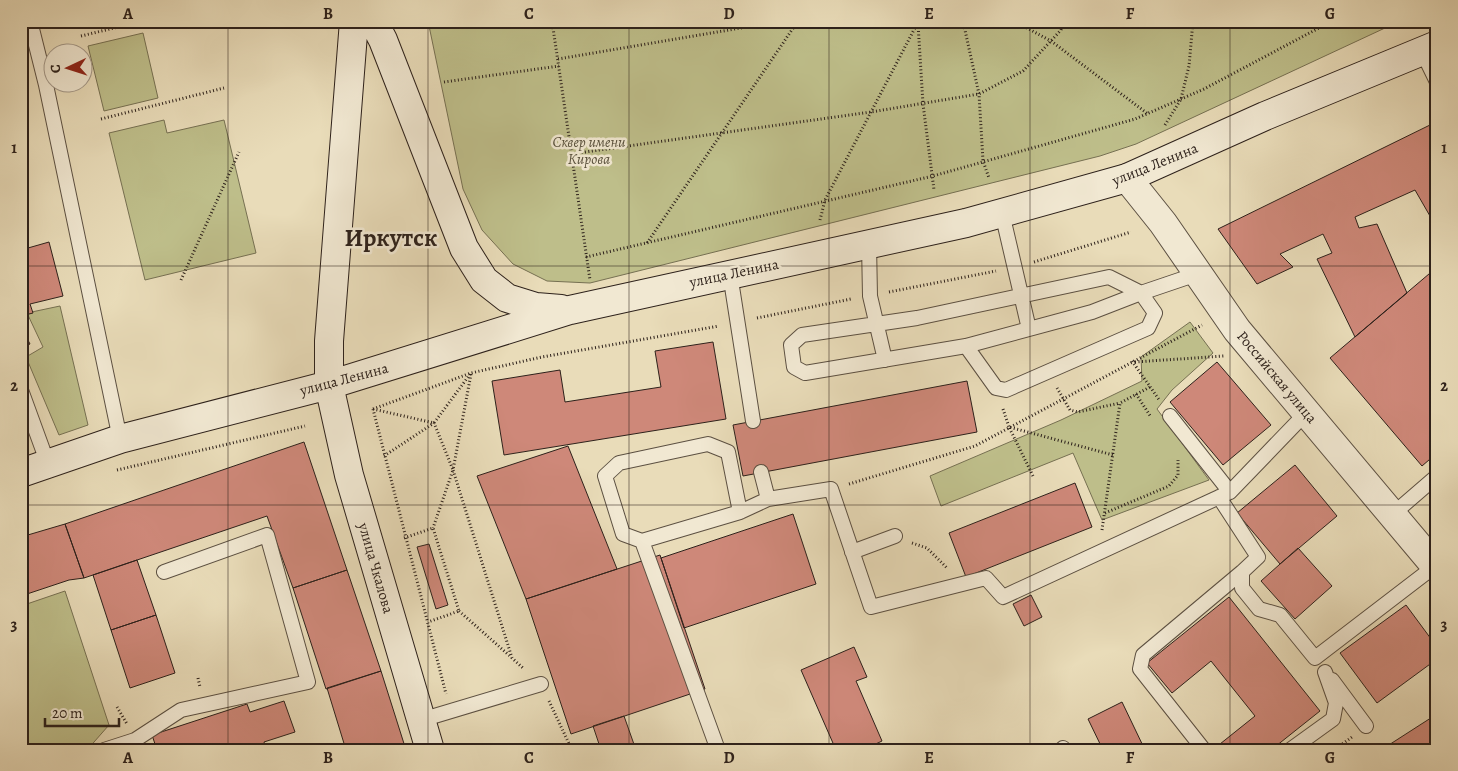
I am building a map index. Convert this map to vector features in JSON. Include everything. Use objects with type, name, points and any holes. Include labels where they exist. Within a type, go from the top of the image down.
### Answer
[{"type":"main road","name":"улица Чкалова","points":[[354,21],[329,341],[329,385],[349,475],[430,750]]},
{"type":"main road","points":[[373,21],[384,40],[464,248],[484,280],[507,298],[536,307],[570,310]]},
{"type":"main road","name":"улица Ленина","points":[[21,473],[120,439],[329,385],[570,310],[1002,213],[1127,178],[1265,116],[1432,45]]},
{"type":"main road","name":"Российская улица","points":[[1127,178],[1163,223],[1238,330],[1436,567]]},
{"type":"lane","points":[[30,21],[46,85],[120,439]]},
{"type":"lane","points":[[1432,45],[1437,82]]},
{"type":"lane","points":[[1002,213],[1029,329]]},
{"type":"lane","points":[[869,244],[870,296],[885,360]]},
{"type":"lane","points":[[730,274],[752,421]]},
{"type":"lane","points":[[966,346],[996,388],[1006,390],[1148,328],[1155,314],[1141,293],[1109,277],[877,325],[802,335],[791,344],[794,367],[805,373],[885,360],[966,346],[1092,312],[1141,293],[1197,274]]},
{"type":"lane","points":[[21,390],[48,464]]},
{"type":"lane","points":[[740,512],[728,452],[708,444],[619,463],[605,476],[623,534],[642,541],[740,512],[768,499],[831,489],[871,607],[986,578],[1004,597],[1224,495],[1306,412]]},
{"type":"lane","points":[[1170,416],[1224,495],[1258,557],[1143,655],[1140,669],[1204,750]]},
{"type":"lane","points":[[762,472],[768,499]]},
{"type":"lane","points":[[1393,514],[1437,476]]},
{"type":"lane","points":[[104,750],[139,745],[181,710],[308,682],[267,535],[164,572]]},
{"type":"lane","points":[[852,552],[895,536]]},
{"type":"lane","points":[[642,541],[718,750]]},
{"type":"lane","points":[[1315,658],[1436,567]]},
{"type":"lane","points":[[1242,572],[1242,588],[1259,609],[1280,615],[1366,726]]},
{"type":"lane","points":[[1290,750],[1333,718],[1336,703],[1326,672]]},
{"type":"lane","points":[[421,720],[541,684]]},
{"type":"path","points":[[81,36],[143,21]]},
{"type":"path","points":[[552,21],[590,284]]},
{"type":"path","points":[[558,59],[782,21]]},
{"type":"path","points":[[647,243],[798,21]]},
{"type":"path","points":[[909,21],[918,24],[940,26],[956,21]]},
{"type":"path","points":[[963,21],[979,94],[983,161],[989,178]]},
{"type":"path","points":[[1014,21],[1051,41],[1148,114]]},
{"type":"path","points":[[571,154],[871,112],[979,94],[1023,71],[1061,30],[1064,21]]},
{"type":"path","points":[[1165,125],[1181,99],[1189,66],[1193,21]]},
{"type":"path","points":[[586,257],[933,176],[1148,114],[1332,21]]},
{"type":"path","points":[[918,24],[923,104],[934,190]]},
{"type":"path","points":[[820,220],[825,200],[918,24]]},
{"type":"path","points":[[444,82],[558,66]]},
{"type":"path","points":[[101,119],[224,88]]},
{"type":"path","points":[[181,280],[239,152]]},
{"type":"path","points":[[373,409],[471,373],[542,357],[737,322],[1015,268],[1131,232]]},
{"type":"path","points":[[831,489],[975,446],[1204,324]]},
{"type":"path","points":[[1132,362],[1228,356]]},
{"type":"path","points":[[1132,362],[1170,416]]},
{"type":"path","points":[[384,456],[434,423],[471,373]]},
{"type":"path","points":[[471,373],[453,470],[433,528],[459,612],[541,684],[572,750]]},
{"type":"path","points":[[1062,399],[1070,410],[1078,412],[1120,403],[1150,387]]},
{"type":"path","points":[[1136,394],[1156,424]]},
{"type":"path","points":[[1099,554],[1120,403]]},
{"type":"path","points":[[373,409],[434,423]]},
{"type":"path","points":[[373,409],[404,538],[428,622],[450,712]]},
{"type":"path","points":[[434,423],[453,470],[512,658]]},
{"type":"path","points":[[116,470],[305,426]]},
{"type":"path","points":[[1009,427],[1113,455]]},
{"type":"path","points":[[1009,427],[1034,476]]},
{"type":"path","points":[[1105,513],[1169,486],[1178,475],[1179,462],[1175,455]]},
{"type":"path","points":[[404,538],[433,528]]},
{"type":"path","points":[[895,536],[927,548],[962,584]]},
{"type":"path","points":[[428,622],[459,612]]},
{"type":"green space","name":"Сквер имени Кирова","points":[[428,21],[1400,21],[1136,144],[1100,156],[590,283],[547,281],[513,264],[482,230],[463,189]]},
{"type":"green space","points":[[143,33],[158,98],[104,111],[92,62],[92,45]]},
{"type":"green space","points":[[164,120],[167,133],[224,120],[256,253],[145,280],[109,133]]},
{"type":"green space","points":[[60,306],[88,425],[59,435],[26,357],[43,347],[27,313]]},
{"type":"green space","points":[[1190,322],[1213,353],[1172,390],[1157,409],[1209,480],[1102,520],[1073,453],[941,506],[930,476],[1061,420],[1142,381],[1141,357]]},
{"type":"green space","points":[[65,591],[109,725],[87,750],[29,750],[21,743],[21,606]]},
{"type":"building","points":[[1432,124],[1437,134],[1437,222],[1434,223],[1415,190],[1355,217],[1359,228],[1377,224],[1407,293],[1355,337],[1317,259],[1332,253],[1323,234],[1280,254],[1293,267],[1257,284],[1218,229]]},
{"type":"building","points":[[49,242],[63,296],[30,304],[33,313],[21,316],[21,250]]},
{"type":"building","points":[[1436,268],[1437,453],[1422,466],[1330,358]]},
{"type":"building","points":[[21,327],[30,344],[21,348]]},
{"type":"building","points":[[713,342],[726,419],[504,455],[492,381],[560,370],[565,402],[661,387],[655,351]]},
{"type":"building","points":[[1217,362],[1271,425],[1223,465],[1170,402]]},
{"type":"building","points":[[967,381],[977,432],[743,476],[733,425]]},
{"type":"building","points":[[21,428],[27,441],[21,444]]},
{"type":"building","points":[[304,442],[347,570],[293,588],[267,516],[84,578],[65,524]]},
{"type":"building","points":[[568,446],[617,569],[526,599],[477,476]]},
{"type":"building","points":[[1295,465],[1337,516],[1280,564],[1237,513]]},
{"type":"building","points":[[1075,483],[1092,527],[966,577],[949,533]]},
{"type":"building","points":[[793,514],[816,584],[684,628],[661,558]]},
{"type":"building","points":[[65,524],[84,578],[69,580],[21,596],[21,537]]},
{"type":"building","points":[[429,544],[448,605],[436,609],[417,547]]},
{"type":"building","points":[[1298,548],[1332,586],[1295,619],[1261,581]]},
{"type":"building","points":[[660,555],[705,689],[571,734],[526,599]]},
{"type":"building","points":[[137,560],[156,615],[111,630],[93,575]]},
{"type":"building","points":[[347,570],[381,671],[326,689],[293,588]]},
{"type":"building","points":[[1031,595],[1042,617],[1024,626],[1013,604]]},
{"type":"building","points":[[1229,597],[1320,711],[1271,750],[1215,748],[1255,716],[1211,661],[1172,693],[1147,663]]},
{"type":"building","points":[[1406,605],[1437,647],[1437,659],[1377,703],[1340,653]]},
{"type":"building","points":[[156,615],[175,673],[130,688],[111,630]]},
{"type":"building","points":[[854,647],[867,677],[856,681],[882,741],[863,750],[836,750],[801,670]]},
{"type":"building","points":[[381,671],[406,750],[346,750],[327,688]]},
{"type":"building","points":[[284,701],[295,732],[264,742],[266,750],[157,750],[152,735],[247,704],[250,712]]},
{"type":"building","points":[[1122,702],[1145,750],[1103,750],[1088,719]]},
{"type":"building","points":[[1437,714],[1437,750],[1381,750]]},
{"type":"building","points":[[624,716],[636,750],[601,750],[593,726]]},
{"type":"district","name":"Иркутск","points":[[391,238]]}]
